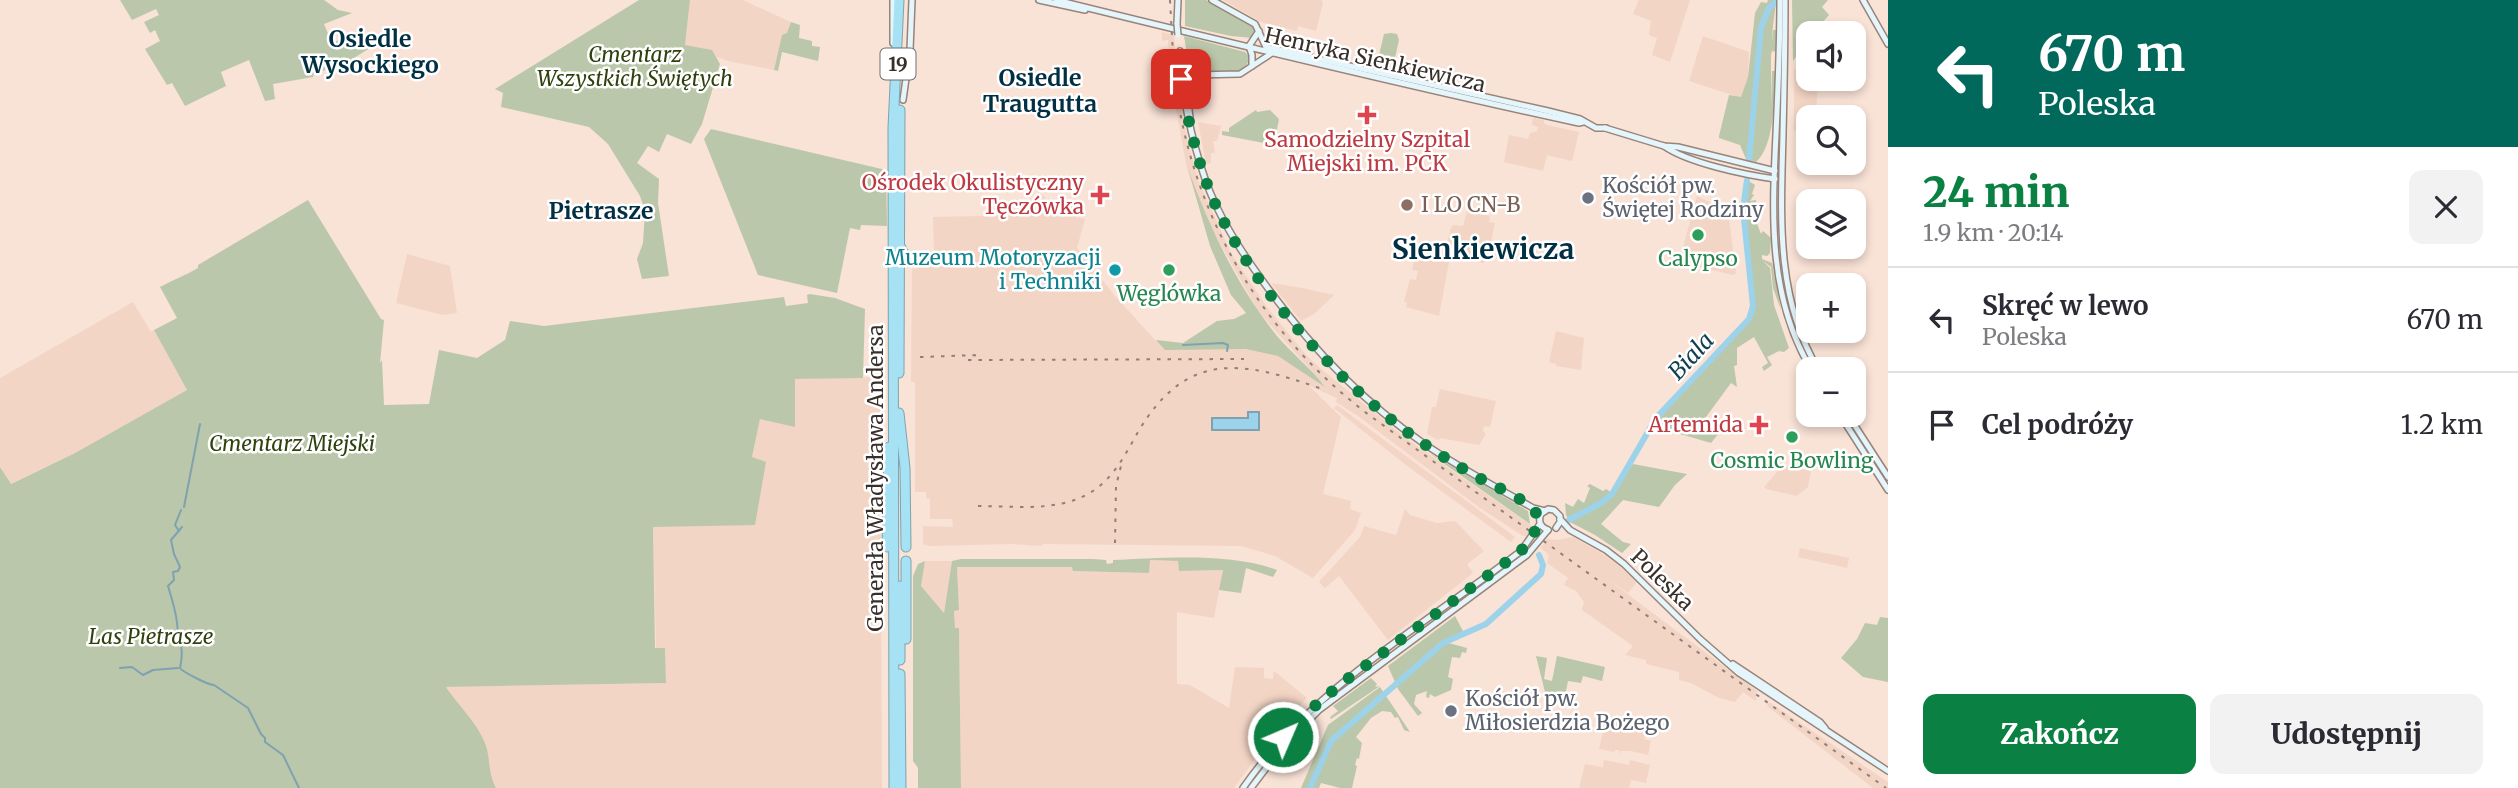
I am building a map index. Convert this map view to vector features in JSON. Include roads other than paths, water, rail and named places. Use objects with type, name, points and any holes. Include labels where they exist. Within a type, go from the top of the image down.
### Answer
[{"type":"highway","name":"Generała Władysława Andersa","points":[[894,788],[896,412],[893,323],[884,314],[894,307],[893,128],[899,0]]},
{"type":"highway","name":"19","points":[[900,118],[905,0]]},
{"type":"highway","points":[[891,98],[893,128]]},
{"type":"highway","points":[[900,118],[903,100]]},
{"type":"highway","name":"Generała Władysława Andersa","points":[[896,412],[900,268],[913,258],[904,254],[900,246],[900,118]]},
{"type":"highway","points":[[887,547],[887,462],[896,412]]},
{"type":"highway","points":[[896,412],[905,468],[906,547]]},
{"type":"highway","points":[[896,699],[906,648],[906,561]]},
{"type":"highway","points":[[891,676],[896,699]]},
{"type":"highway","name":"Generała Władysława Andersa","points":[[896,699],[901,788]]},
{"type":"main road","points":[[891,98],[893,0]]},
{"type":"main road","points":[[903,100],[910,50],[912,0]]},
{"type":"main road","points":[[1039,0],[1079,7]]},
{"type":"main road","points":[[1056,0],[1249,46]]},
{"type":"main road","points":[[1178,0],[1177,24],[1183,79],[1190,120],[1208,185],[1229,231],[1255,272],[1320,355],[1370,402],[1424,444],[1532,508],[1553,510],[1560,519],[1556,528],[1548,530],[1527,555],[1406,639]]},
{"type":"main road","points":[[1212,0],[1250,20],[1259,31],[1266,47]]},
{"type":"main road","points":[[1863,0],[1888,44]]},
{"type":"main road","points":[[1783,1],[1774,171],[1774,246],[1779,285],[1789,323],[1805,357]]},
{"type":"main road","points":[[1783,1],[1783,259],[1798,329],[1812,357]]},
{"type":"main road","points":[[1880,28],[1888,36]]},
{"type":"main road","points":[[1249,46],[1259,31]]},
{"type":"main road","points":[[1249,46],[1252,66]]},
{"type":"main road","name":"Henryka Sienkiewicza","points":[[1249,46],[1266,47],[1402,81],[1580,118],[1593,125],[1664,146],[1678,147],[1774,171],[1782,176]]},
{"type":"main road","name":"Henryka Sienkiewicza","points":[[1249,46],[1352,69]]},
{"type":"main road","points":[[1183,79],[1240,74],[1272,53]]},
{"type":"main road","name":"Henryka Sienkiewicza","points":[[1664,146],[1674,153],[1702,162],[1774,178],[1782,176]]},
{"type":"main road","points":[[1702,162],[1712,156]]},
{"type":"main road","points":[[1848,427],[1888,490]]},
{"type":"main road","points":[[1855,427],[1888,477]]},
{"type":"main road","points":[[1532,508],[1548,530]]},
{"type":"main road","points":[[1243,788],[1292,727],[1521,551],[1545,510]]},
{"type":"main road","name":"Poleska","points":[[1560,519],[1570,530],[1600,546],[1624,564],[1700,639],[1727,661],[1888,771]]},
{"type":"main road","name":"Poleska","points":[[1556,528],[1570,530]]},
{"type":"main road","points":[[1251,788],[1287,741],[1343,686]]},
{"type":"water","points":[[1248,412],[1259,412],[1259,430],[1212,430],[1212,418],[1248,418]]},
{"type":"waterway","name":"Biala","points":[[1749,160],[1761,27],[1769,8],[1778,0]]},
{"type":"waterway","name":"Biala","points":[[1569,520],[1612,494],[1656,418],[1749,319],[1753,306],[1743,209],[1747,180]]},
{"type":"waterway","points":[[1183,345],[1223,343],[1228,345],[1227,351]]},
{"type":"waterway","points":[[184,507],[200,424]]},
{"type":"waterway","points":[[179,531],[175,525],[181,510]]},
{"type":"waterway","points":[[182,527],[171,540],[180,567],[173,572],[174,580],[168,586],[182,649],[180,668],[214,685],[248,708],[265,742],[283,755],[299,788]]},
{"type":"waterway","name":"Biala","points":[[1310,788],[1331,741],[1443,643],[1486,624],[1541,574],[1543,565],[1539,555]]},
{"type":"waterway","points":[[120,668],[132,667],[143,675],[153,670],[178,668]]},
{"type":"railway","points":[[1170,0],[1178,101],[1188,148],[1202,192],[1243,276],[1269,315],[1299,351],[1332,385],[1369,415],[1886,788]]},
{"type":"railway","points":[[920,357],[980,355]]},
{"type":"railway","points":[[968,360],[1244,359]]},
{"type":"railway","points":[[978,506],[1049,506],[1076,500],[1088,494],[1105,482],[1157,405],[1176,386],[1197,375],[1219,369],[1242,368],[1267,372],[1322,389]]},
{"type":"railway","points":[[1115,543],[1116,486],[1121,466]]},
{"type":"place","name":"Samodzielny Szpital Miejski im. PCK","points":[[1367,115]]},
{"type":"place","name":"Ośrodek Okulistyczny Tęczówka","points":[[1100,195]]},
{"type":"place","name":"Kościół pw. Świętej Rodziny","points":[[1588,198]]},
{"type":"place","name":"I LO CN-B","points":[[1407,205]]},
{"type":"place","name":"Calypso","points":[[1698,235]]},
{"type":"place","name":"Muzeum Motoryzacji i Techniki","points":[[1115,270]]},
{"type":"place","name":"Węglówka","points":[[1169,270]]},
{"type":"place","name":"Artemida","points":[[1759,425]]},
{"type":"place","name":"Cosmic Bowling","points":[[1792,437]]},
{"type":"place","name":"Kościół pw. Miłosierdzia Bożego","points":[[1451,711]]},
{"type":"district","name":"Osiedle Wysockiego","points":[[370,52]]},
{"type":"district","name":"Osiedle Traugutta","points":[[1040,91]]},
{"type":"district","name":"Pietrasze","points":[[601,211]]},
{"type":"district","name":"Sienkiewicza","points":[[1483,249]]},
{"type":"park label","name":"Cmentarz Wszystkich Świętych","points":[[635,67]]},
{"type":"park label","name":"Cmentarz Miejski","points":[[292,444]]},
{"type":"park label","name":"Las Pietrasze","points":[[151,637]]}]
